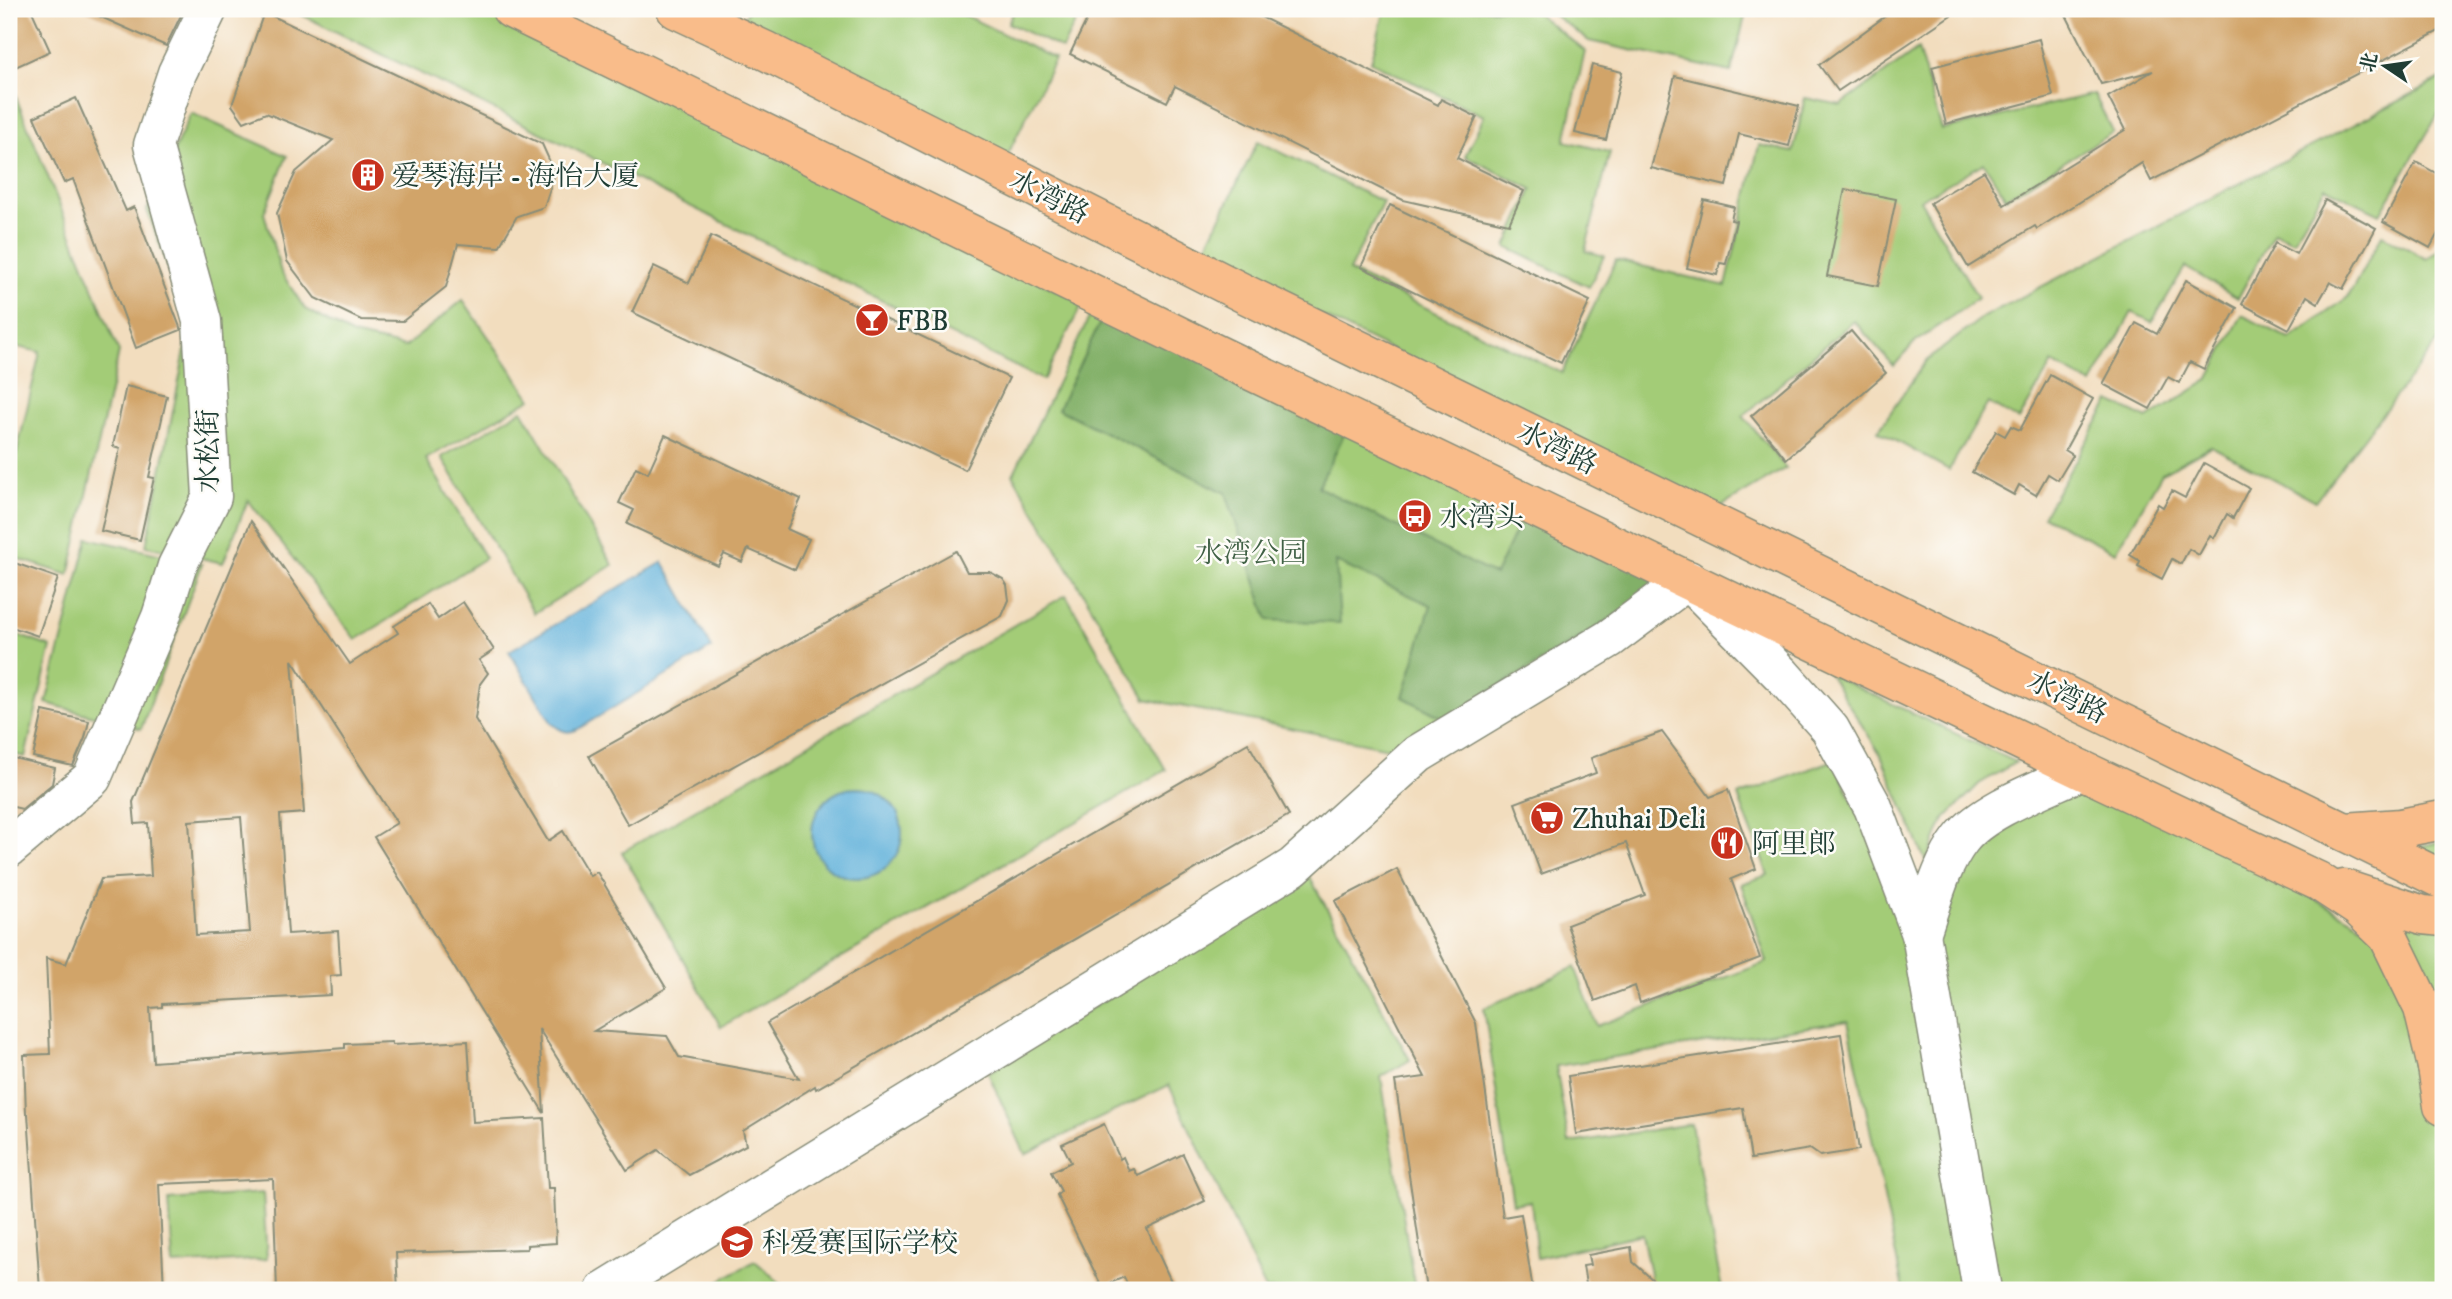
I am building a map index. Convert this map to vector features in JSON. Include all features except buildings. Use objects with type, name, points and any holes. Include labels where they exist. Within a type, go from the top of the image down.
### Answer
[{"type":"main road","points":[[511,9],[1218,355],[2318,881],[2423,915],[2443,917]]},
{"type":"main road","name":"水湾路","points":[[676,9],[788,62],[1247,296],[2443,880]]},
{"type":"main road","points":[[2345,832],[2401,828],[2443,820]]},
{"type":"main road","points":[[2318,881],[2359,908],[2388,936],[2423,1008],[2440,1052],[2443,1106]]},
{"type":"street","name":"水松街","points":[[9,848],[92,778],[161,617],[177,566],[212,497],[202,321],[153,145],[177,74],[208,9]]},
{"type":"street","points":[[605,1290],[1293,867],[1418,754],[1609,639],[1688,580],[1782,675],[1830,729],[1873,807],[1921,934],[1982,1290]]},
{"type":"street","points":[[1921,934],[1940,878],[1961,839],[1987,816],[2082,770]]},
{"type":"green space","points":[[290,9],[481,9],[1083,303],[1043,380]]},
{"type":"green space","points":[[749,9],[952,9],[1055,59],[1006,158],[741,23]]},
{"type":"green space","points":[[1015,9],[1082,9],[1062,49],[1008,23]]},
{"type":"green space","points":[[1385,9],[1531,9],[1585,51],[1565,141],[1610,152],[1585,251],[1604,256],[1589,287],[1506,247],[1532,189],[1465,156],[1484,116],[1371,62]]},
{"type":"green space","points":[[1546,9],[1747,9],[1731,72],[1589,41]]},
{"type":"green space","points":[[1918,49],[1942,130],[2094,94],[2113,132],[2006,198],[1984,163],[1920,200],[1978,298],[1914,343],[1894,366],[1854,321],[1743,416],[1786,468],[1717,509],[1201,257],[1258,141],[1383,202],[1349,271],[1562,373],[1616,260],[1726,286],[1759,145],[1793,152],[1805,98],[1841,105]]},
{"type":"green space","points":[[2443,78],[2443,106],[2380,214],[2325,187],[2293,241],[2274,232],[2238,298],[2185,267],[2152,322],[2132,312],[2092,384],[2052,363],[2019,420],[1988,403],[1949,470],[1878,431],[1925,362],[1983,317]]},
{"type":"green space","points":[[9,80],[119,352],[69,575],[9,556],[9,487],[40,352],[9,345]]},
{"type":"green space","points":[[191,113],[287,156],[264,213],[281,272],[305,309],[353,335],[405,347],[463,300],[531,399],[426,459],[485,558],[356,640],[248,500],[223,563],[146,546],[190,326],[147,210]]},
{"type":"green space","points":[[2382,235],[2427,259],[2443,246],[2443,335],[2315,501],[2211,446],[2162,473],[2116,552],[2043,516],[2110,401],[2147,419],[2208,380],[2242,315],[2290,339],[2348,297]]},
{"type":"green space","name":"水湾公园","points":[[1099,297],[1687,580],[1418,754],[1146,699],[1013,475]]},
{"type":"green space","points":[[1105,312],[1347,429],[1318,487],[1495,575],[1525,510],[1673,582],[1445,719],[1403,697],[1431,605],[1336,562],[1340,623],[1268,620],[1226,493],[1058,409]]},
{"type":"green space","points":[[522,410],[613,565],[534,613],[442,457]]},
{"type":"green space","points":[[88,538],[202,564],[141,729],[46,703]]},
{"type":"green space","points":[[1066,595],[1166,770],[721,1027],[622,852]]},
{"type":"green space","points":[[9,632],[51,647],[25,757],[9,753]]},
{"type":"green space","points":[[1829,674],[2016,762],[1979,784],[1943,821],[1926,862],[1881,755]]},
{"type":"green space","points":[[1834,760],[1913,937],[1973,1290],[1903,1290],[1848,1021],[1556,1066],[1569,1143],[1691,1124],[1722,1290],[1653,1290],[1642,1234],[1537,1258],[1531,1201],[1513,1204],[1484,1008],[1575,967],[1597,1026],[1767,962],[1741,884],[1768,875],[1738,796]]},
{"type":"green space","points":[[2082,771],[2382,936],[2443,1109],[2443,1290],[1983,1290],[1922,934],[1961,839]]},
{"type":"green space","points":[[2443,841],[2443,872],[2413,848]]},
{"type":"green space","points":[[1307,872],[1410,1060],[1381,1077],[1415,1290],[1266,1290],[1169,1085],[1025,1154],[988,1073]]},
{"type":"green space","points":[[2380,912],[2443,926],[2443,995],[2437,1028]]},
{"type":"green space","points":[[263,1193],[267,1259],[173,1265],[169,1200]]},
{"type":"green space","points":[[755,1261],[788,1290],[703,1290]]},
{"type":"water","points":[[663,562],[712,648],[578,729],[567,732],[560,729],[551,722],[509,651]]},
{"type":"water","points":[[857,788],[874,792],[889,801],[898,816],[902,833],[898,850],[889,865],[874,874],[857,878],[840,874],[825,865],[816,850],[812,833],[816,816],[825,801],[840,792]]},
{"type":"place","name":"爱琴海岸 - 海怡大厦","points":[[368,175]]},
{"type":"place","name":"FBB","points":[[872,320]]},
{"type":"place","name":"水湾头","points":[[1415,516]]},
{"type":"place","name":"Zhuhai Deli","points":[[1547,818]]},
{"type":"place","name":"阿里郎","points":[[1727,843]]},
{"type":"place","name":"科爱赛国际学校","points":[[737,1242]]}]
